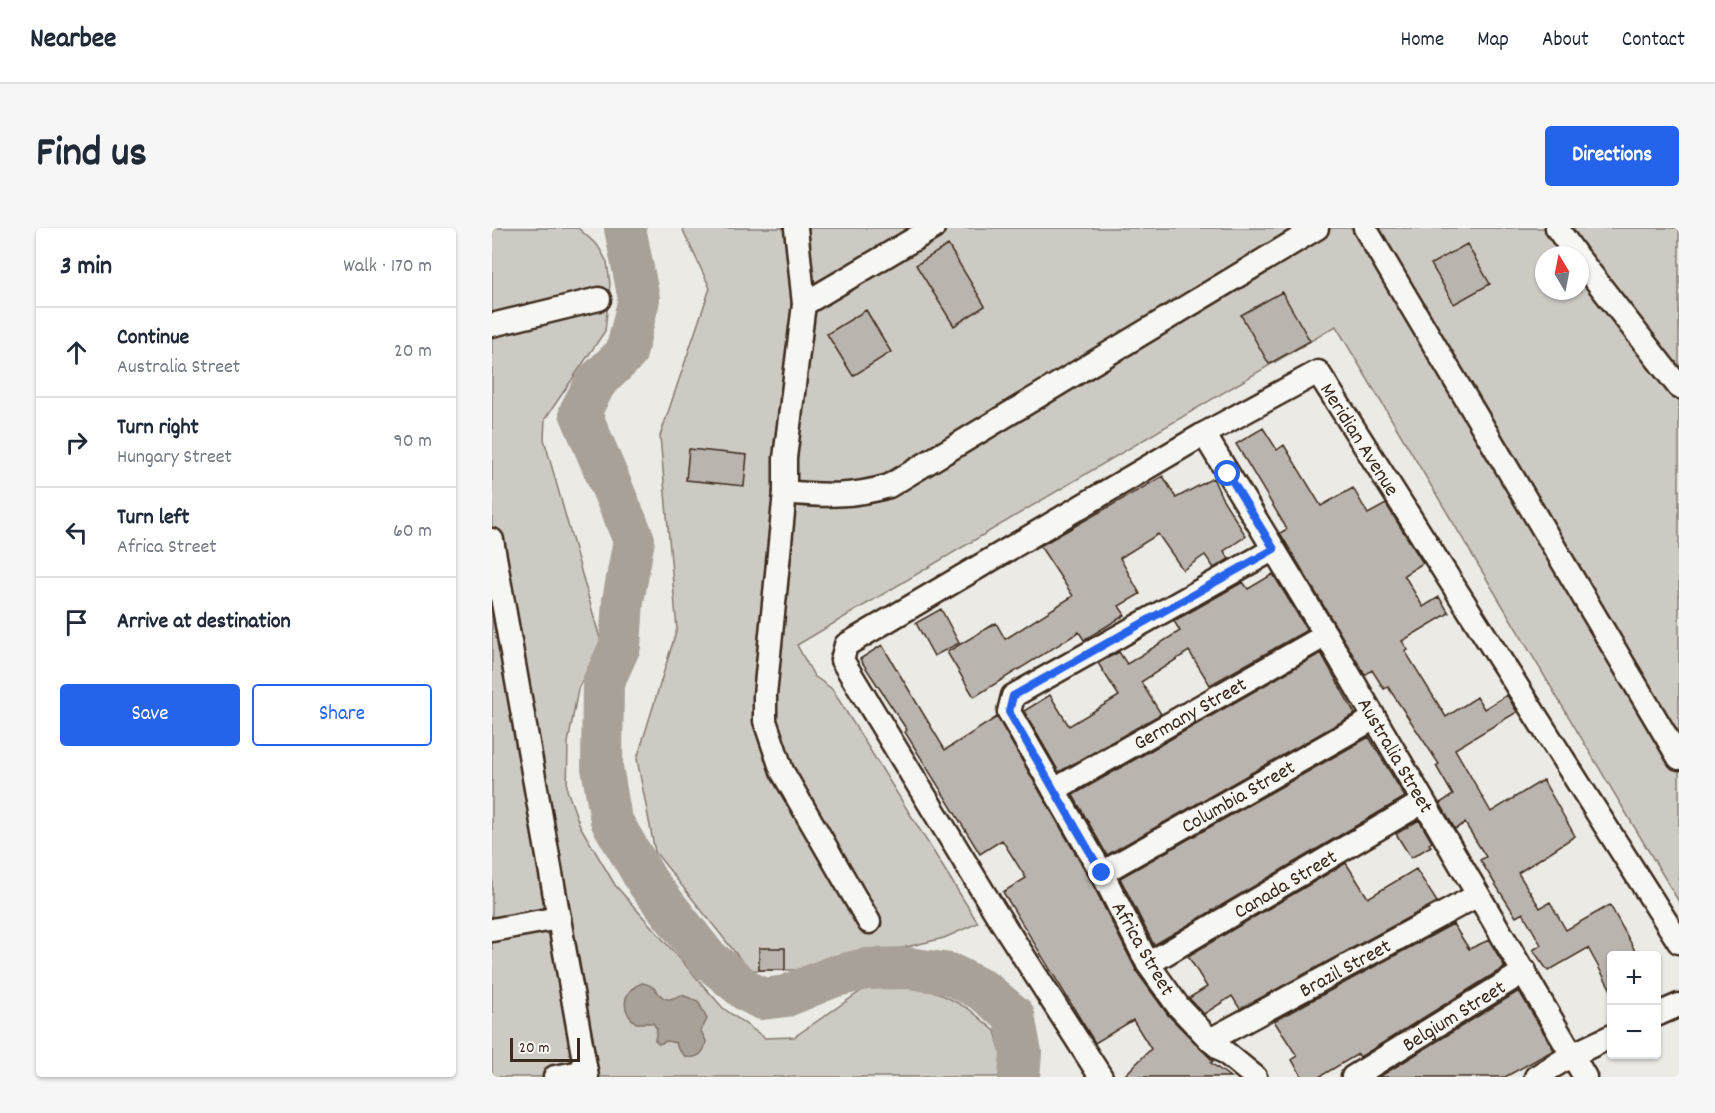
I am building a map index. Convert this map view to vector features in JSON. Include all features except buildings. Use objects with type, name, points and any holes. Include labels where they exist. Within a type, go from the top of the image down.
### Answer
[{"type":"street","points":[[796,228],[804,304],[785,458],[785,492],[765,695],[765,721],[782,771],[869,922]]},
{"type":"street","points":[[804,304],[933,228]]},
{"type":"street","points":[[785,492],[827,497],[860,494],[889,486],[1317,228]]},
{"type":"street","points":[[1365,228],[1679,758]]},
{"type":"street","points":[[1557,228],[1570,246]]},
{"type":"street","points":[[1589,272],[1679,387]]},
{"type":"street","points":[[492,325],[599,299]]},
{"type":"street","name":"Meridian Avenue","points":[[1101,1077],[996,913],[860,690],[842,660],[842,651],[846,645],[1204,434],[1318,372],[1679,942]]},
{"type":"street","name":"Australia Street","points":[[1204,434],[1326,635],[1373,719],[1525,971],[1585,1077]]},
{"type":"street","points":[[492,540],[586,1074],[555,1077]]},
{"type":"street","name":"Africa Street","points":[[1255,1077],[1210,1040],[1178,1006],[1148,964],[1102,873],[1009,712],[1013,696],[1274,549]]},
{"type":"street","name":"Germany Street","points":[[1054,790],[1326,635]]},
{"type":"street","name":"Columbia Street","points":[[1102,873],[1373,719]]},
{"type":"street","name":"Canada Street","points":[[1148,964],[1423,802]]},
{"type":"street","name":"Brazil Street","points":[[1210,1040],[1478,896]]},
{"type":"street","points":[[492,930],[559,918]]},
{"type":"street","name":"Belgium Street","points":[[1353,1077],[1525,971]]},
{"type":"street","points":[[1661,1013],[1679,1005]]},
{"type":"street","points":[[1536,1077],[1572,1055],[1607,1038]]},
{"type":"shaded area","points":[[492,228],[578,228],[598,246],[607,262],[610,284],[605,331],[545,419],[544,439],[601,642],[578,689],[568,743],[567,790],[580,826],[615,885],[723,1008],[765,1038],[794,1037],[867,987],[903,987],[937,992],[969,1009],[995,1031],[1002,1057],[999,1077],[492,1077]]},
{"type":"shaded area","points":[[682,228],[1679,228],[1679,902],[1336,326],[797,645],[814,676],[832,689],[978,923],[944,938],[810,970],[749,970],[655,852],[637,759],[677,629],[660,436],[710,288]]},
{"type":"shaded area","points":[[642,983],[651,986],[664,998],[670,999],[682,995],[698,1001],[707,1019],[701,1031],[706,1041],[700,1054],[686,1057],[678,1049],[676,1043],[667,1041],[659,1044],[655,1040],[657,1029],[653,1023],[636,1023],[631,1018],[626,1007],[627,996],[635,986]]},
{"type":"waterway","points":[[625,228],[639,299],[626,353],[596,382],[580,412],[634,540],[623,601],[620,646],[603,683],[602,767],[611,820],[648,883],[706,957],[747,991],[762,999],[786,996],[832,977],[866,969],[908,968],[950,974],[984,991],[1014,1016],[1021,1053],[1019,1077]]},
{"type":"route","points":[[1102,873],[1009,712],[1010,703],[1013,696],[1274,549],[1228,474]]}]
